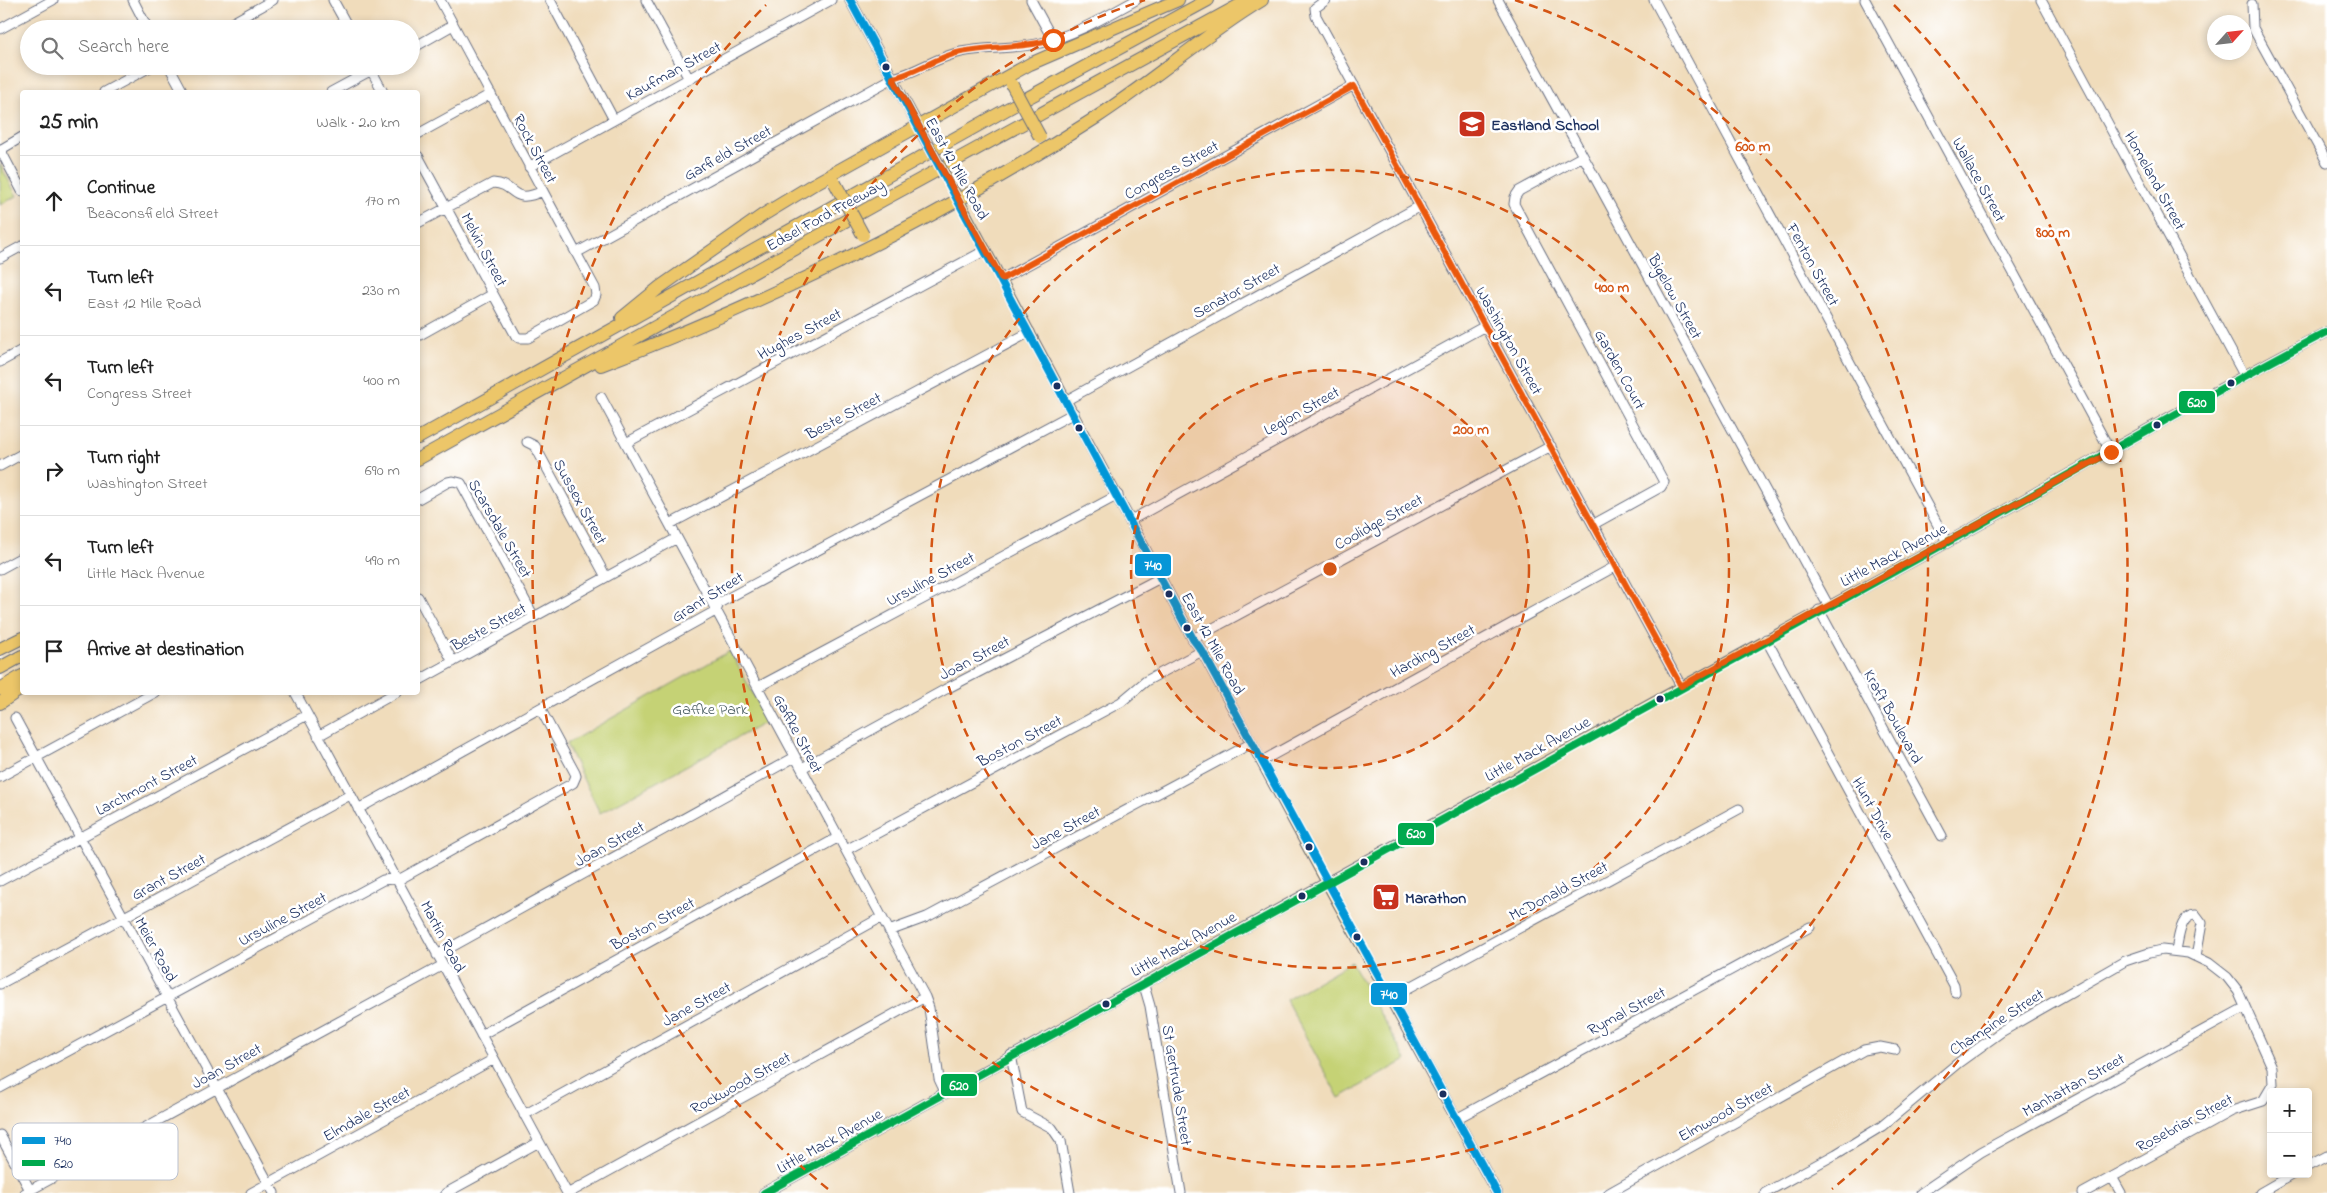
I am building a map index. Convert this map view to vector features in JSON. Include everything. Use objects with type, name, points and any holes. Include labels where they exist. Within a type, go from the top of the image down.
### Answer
[{"type":"highway","points":[[592,342],[660,287],[764,215],[1007,82],[1054,52],[1178,0]]},
{"type":"highway","name":"Edsel Ford Freeway","points":[[420,437],[1000,112],[1208,0]]},
{"type":"highway","name":"Edsel Ford Freeway","points":[[420,458],[882,200],[1249,0]]},
{"type":"highway","points":[[560,380],[684,333],[806,278],[958,200],[1105,112],[1193,46],[1262,0]]},
{"type":"highway","points":[[1007,82],[1040,137],[1042,144],[1040,152]]},
{"type":"highway","points":[[836,177],[863,235],[868,240],[877,242]]},
{"type":"highway","points":[[0,649],[20,639]]},
{"type":"highway","points":[[0,668],[20,657]]},
{"type":"highway","points":[[0,689],[20,677]]},
{"type":"highway","points":[[0,703],[20,689]]},
{"type":"main road","name":"East 12 Mile Road","points":[[850,0],[1132,520],[1194,639],[1498,1193]]},
{"type":"main road","name":"Little Mack Avenue","points":[[764,1193],[1326,881],[2111,452],[2155,424],[2327,332]]},
{"type":"street","points":[[0,29],[52,0]]},
{"type":"street","points":[[133,0],[143,20]]},
{"type":"street","points":[[237,20],[273,0]]},
{"type":"street","points":[[333,0],[344,20]]},
{"type":"street","name":"Rock Street","points":[[440,0],[596,292],[594,300],[566,317]]},
{"type":"street","points":[[550,0],[614,120]]},
{"type":"street","points":[[646,0],[689,78]]},
{"type":"street","name":"Kaufman Street","points":[[529,167],[831,0]]},
{"type":"street","points":[[1031,0],[1053,40]]},
{"type":"street","name":"Garfield Street","points":[[576,253],[893,78],[904,76],[925,64],[960,52],[1053,40],[1084,28],[1136,0]]},
{"type":"street","name":"Washington Street","points":[[1326,0],[1315,8],[1316,16],[1681,686]]},
{"type":"street","name":"Bigelow Street","points":[[1498,0],[1824,608]]},
{"type":"street","name":"Fenton Street","points":[[1654,0],[1947,542]]},
{"type":"street","name":"Wallace Street","points":[[1865,0],[2111,452]]},
{"type":"street","name":"Homeland Street","points":[[2041,0],[2244,375]]},
{"type":"street","points":[[2252,4],[2253,28],[2327,162]]},
{"type":"street","points":[[420,43],[453,25]]},
{"type":"street","points":[[108,90],[135,75]]},
{"type":"street","points":[[174,75],[182,90]]},
{"type":"street","points":[[335,90],[361,75]]},
{"type":"street","points":[[376,75],[382,90]]},
{"type":"street","name":"Congress Street","points":[[1002,279],[1354,86]]},
{"type":"street","points":[[420,133],[490,94]]},
{"type":"street","points":[[20,138],[0,149],[20,187]]},
{"type":"street","name":"Garden Court","points":[[1583,156],[1519,191],[1515,197],[1514,204],[1664,479],[1662,487],[1594,524]]},
{"type":"street","name":"Melvin Street","points":[[420,160],[516,336],[525,339],[566,317]]},
{"type":"street","points":[[420,223],[493,184],[502,185],[524,198],[543,191]]},
{"type":"street","name":"Senator Street","points":[[1067,400],[1420,206]]},
{"type":"street","points":[[0,258],[20,247]]},
{"type":"street","name":"Hughes Street","points":[[626,443],[986,250]]},
{"type":"street","points":[[420,335],[493,294]]},
{"type":"street","name":"Legion Street","points":[[1132,520],[1485,326]]},
{"type":"street","name":"Beste Street","points":[[670,524],[1030,332]]},
{"type":"street","points":[[0,362],[20,351]]},
{"type":"street","name":"Gaffke Street","points":[[601,397],[925,997],[929,1008],[939,1079],[945,1092]]},
{"type":"street","name":"Grant Street","points":[[358,809],[716,611],[719,603],[1074,413]]},
{"type":"street","name":"Sussex Street","points":[[527,442],[535,446],[606,578]]},
{"type":"street","name":"Coolidge Street","points":[[1194,639],[1551,446]]},
{"type":"street","points":[[0,466],[20,455]]},
{"type":"street","name":"Scarsdale Street","points":[[420,498],[448,482],[456,481],[463,486],[534,617]]},
{"type":"street","name":"Ursuline Street","points":[[758,687],[1118,495]]},
{"type":"street","name":"Beste Street","points":[[420,680],[677,538]]},
{"type":"street","points":[[0,569],[20,558]]},
{"type":"street","name":"Harding Street","points":[[1262,761],[1616,566]]},
{"type":"street","name":"Joan Street","points":[[802,768],[946,689],[1162,577]]},
{"type":"street","points":[[420,601],[453,662]]},
{"type":"street","name":"Kraft Boulevard","points":[[1824,608],[1942,836]]},
{"type":"street","name":"Hunt Drive","points":[[1766,640],[1954,985],[1955,992]]},
{"type":"street","name":"Boston Street","points":[[846,850],[1120,702],[1146,681],[1202,651]]},
{"type":"street","points":[[0,776],[150,695]]},
{"type":"street","name":"Martin Road","points":[[297,695],[568,1193]]},
{"type":"street","points":[[318,736],[392,695]]},
{"type":"street","name":"Ursuline Street","points":[[0,1088],[383,880],[402,878],[574,783],[575,773],[540,708]]},
{"type":"street","name":"Larchmont Street","points":[[0,881],[307,715]]},
{"type":"street","name":"Meier Road","points":[[16,718],[274,1193]]},
{"type":"street","name":"Jane Street","points":[[889,932],[940,910],[1252,743]]},
{"type":"street","name":"Joan Street","points":[[437,954],[795,757]]},
{"type":"street","name":"Grant Street","points":[[0,984],[350,795]]},
{"type":"street","name":"McDonald Street","points":[[1390,998],[1739,809]]},
{"type":"street","name":"Boston Street","points":[[481,1035],[839,837]]},
{"type":"street","points":[[2176,950],[2185,919],[2190,915],[2196,915],[2201,919],[2202,927],[2196,956]]},
{"type":"street","name":"Jane Street","points":[[524,1115],[882,917]]},
{"type":"street","name":"Rymal Street","points":[[1456,1119],[1810,927]]},
{"type":"street","name":"Champine Street","points":[[1765,1193],[1882,1126],[1958,1063],[2034,1011],[2125,961],[2149,953],[2176,950],[2196,956],[2227,976],[2238,991],[2244,1008]]},
{"type":"street","name":"Joan Street","points":[[153,1123],[443,965]]},
{"type":"street","name":"St Gertrude Street","points":[[1143,982],[1150,1006],[1181,1193]]},
{"type":"street","name":"Rockwood Street","points":[[568,1193],[925,997]]},
{"type":"street","name":"Rosebriar Street","points":[[2083,1193],[2232,1111],[2259,1103],[2267,1096],[2273,1084],[2274,1073],[2244,1008]]},
{"type":"street","name":"Manhattan Street","points":[[1921,1193],[1982,1152],[2244,1008]]},
{"type":"street","name":"Elmwood Street","points":[[1609,1193],[1855,1055],[1872,1048],[1895,1050]]},
{"type":"street","points":[[1011,1055],[1022,1112],[1052,1128],[1061,1141],[1070,1193]]},
{"type":"street","name":"Elmdale Street","points":[[252,1193],[494,1060]]},
{"type":"street","points":[[0,1135],[12,1159]]},
{"type":"street","points":[[446,1193],[539,1142]]},
{"type":"street","points":[[2312,1164],[2327,1156]]},
{"type":"street","points":[[2112,1177],[2121,1193]]},
{"type":"street","points":[[2260,1193],[2286,1178]]},
{"type":"street","points":[[22,1180],[28,1192]]},
{"type":"street","name":"Joan Street","points":[[28,1192],[50,1180]]},
{"type":"green space","points":[[0,164],[17,196],[0,205]]},
{"type":"green space","name":"Gaffke Park","points":[[730,651],[768,721],[600,813],[566,744]]},
{"type":"green space","points":[[1351,962],[1406,1060],[1339,1098],[1286,1000]]},
{"type":"transit line","name":"740","points":[[850,0],[1193,639],[1202,651],[1497,1193]]},
{"type":"transit line","name":"620","points":[[764,1193],[2327,332]]},
{"type":"place","name":"Eastland School","points":[[1472,124]]},
{"type":"place","name":"Marathon","points":[[1386,897]]},
{"type":"route","points":[[1053,40],[960,52],[925,64],[904,76],[893,78],[1002,279],[1354,86],[1681,686],[2111,452]]}]
